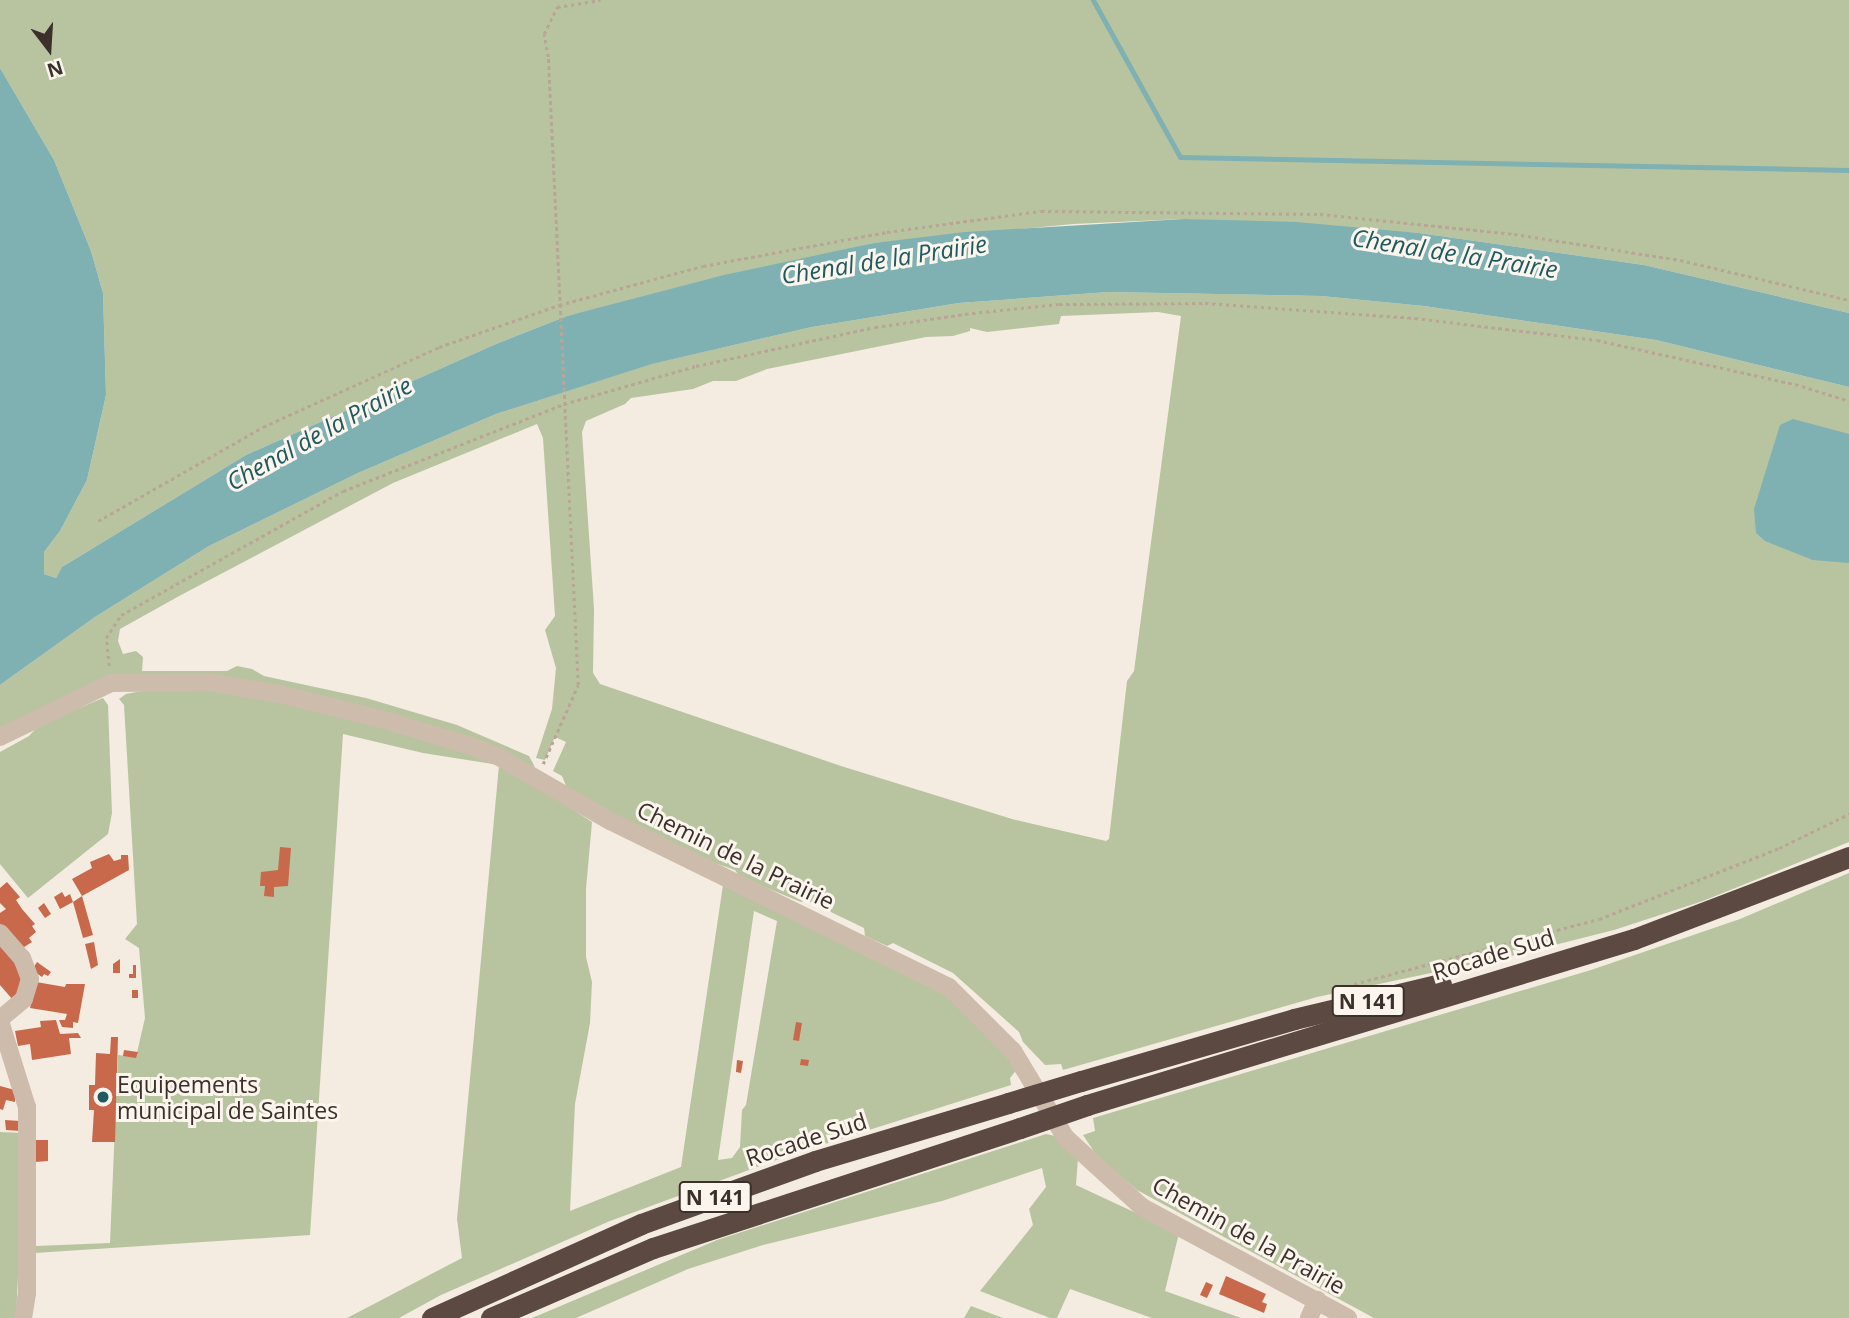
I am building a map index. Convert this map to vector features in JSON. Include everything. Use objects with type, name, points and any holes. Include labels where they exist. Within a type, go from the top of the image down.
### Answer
[{"type":"highway","name":"Rocade Sud","points":[[491,1318],[653,1248],[1087,1105],[1634,939],[1849,857]]},
{"type":"highway","name":"Rocade Sud","points":[[432,1318],[641,1224],[815,1161],[1294,1019],[1634,939]]},
{"type":"street","name":"Chemin de la Prairie","points":[[0,737],[111,684],[209,682],[284,695],[471,746],[537,778],[610,821],[949,988],[1013,1051],[1065,1137],[1142,1207],[1348,1318]]},
{"type":"street","points":[[0,933],[22,958],[30,979],[24,999],[0,1020],[27,1107],[27,1293],[23,1318]]},
{"type":"street","points":[[1309,1318],[1317,1300]]},
{"type":"path","points":[[537,778],[578,685],[548,57],[544,34],[557,7],[600,0]]},
{"type":"path","points":[[98,521],[263,427],[439,347],[559,306],[703,266],[887,232],[1041,211],[1320,214],[1514,234],[1680,260],[1849,300]]},
{"type":"path","points":[[111,684],[106,638],[121,615],[342,492],[564,404],[696,366],[875,327],[1059,304],[1205,303],[1415,318],[1597,340],[1802,386],[1849,401]]},
{"type":"path","points":[[1352,985],[1599,919],[1779,848],[1849,814]]},
{"type":"green space","points":[[0,0],[1849,0],[1849,313],[1644,265],[1419,233],[1184,219],[1073,224],[874,243],[567,316],[496,344],[246,455],[62,567],[56,578],[44,574],[44,552],[60,531],[87,480],[106,395],[103,293],[91,251],[54,160],[0,68]]},
{"type":"green space","points":[[1108,292],[1321,296],[1424,306],[1656,340],[1849,387],[1849,842],[1703,901],[1614,930],[1507,957],[1317,997],[1063,1070],[1061,1064],[1045,1065],[1023,1042],[1019,1032],[953,973],[893,943],[887,946],[865,936],[864,928],[806,900],[801,902],[740,877],[735,870],[706,860],[610,815],[567,788],[562,776],[553,771],[566,742],[555,737],[545,760],[536,758],[552,709],[556,668],[545,630],[555,616],[543,438],[537,424],[393,483],[120,629],[118,641],[123,654],[136,651],[143,657],[142,671],[227,671],[237,666],[252,669],[264,676],[366,698],[457,725],[529,756],[535,767],[287,689],[130,678],[0,734],[0,685],[95,617],[209,546],[358,473],[496,414],[651,364],[812,327],[959,303]],"holes":[[[1158,312],[1181,316],[1134,671],[1127,681],[1109,839],[1106,841],[1012,819],[841,766],[600,684],[593,673],[594,609],[582,432],[586,421],[625,404],[631,398],[693,389],[713,381],[736,381],[767,369],[926,337],[953,336],[970,331],[970,328],[987,332],[1059,324],[1061,316]]]},
{"type":"green space","points":[[157,688],[202,688],[323,711],[470,750],[499,764],[526,779],[592,822],[586,889],[586,957],[592,982],[590,1023],[575,1104],[570,1211],[681,1167],[723,885],[921,976],[1010,1053],[1018,1068],[1010,1078],[1011,1085],[790,1155],[610,1221],[441,1295],[399,1318],[347,1318],[462,1258],[457,1219],[499,765],[423,753],[343,734],[310,1235],[35,1253],[36,1246],[110,1243],[118,1055],[136,1057],[145,1018],[139,948],[125,939],[137,924],[124,705],[119,699],[126,694]],"holes":[[[754,911],[777,921],[746,1105],[742,1110],[740,1147],[732,1158],[718,1160]]]},
{"type":"green space","points":[[103,698],[108,705],[112,813],[108,834],[28,898],[0,864],[0,752],[29,736],[39,725]]},
{"type":"green space","points":[[1849,873],[1849,1318],[1374,1318],[1137,1190],[1097,1156],[1083,1135],[1095,1131],[1093,1118],[1591,970],[1740,919]]},
{"type":"green space","points":[[0,1132],[20,1133],[20,1235],[16,1318],[0,1318]]},
{"type":"green space","points":[[1046,1134],[1060,1137],[1078,1158],[1076,1185],[1179,1233],[1165,1291],[1241,1318],[1152,1318],[1070,1289],[1057,1318],[1050,1318],[980,1291],[1033,1225],[1029,1209],[1046,1187],[1042,1168],[942,1201],[763,1245],[688,1269],[576,1318],[532,1318],[717,1240]]},
{"type":"green space","points":[[971,1306],[1003,1318],[964,1318]]},
{"type":"water","name":"Chenal de la Prairie","points":[[0,68],[54,160],[91,251],[103,293],[106,395],[87,480],[60,531],[44,552],[44,574],[56,578],[62,567],[246,455],[496,344],[567,316],[724,275],[874,243],[965,232],[1184,219],[1296,222],[1419,233],[1644,265],[1849,313],[1849,387],[1656,340],[1424,306],[1321,296],[1108,292],[959,303],[812,327],[652,364],[496,414],[358,473],[209,546],[95,617],[0,685]]},
{"type":"water","points":[[1793,419],[1849,434],[1849,563],[1813,560],[1765,541],[1756,533],[1754,509],[1780,425]]},
{"type":"building","points":[[280,847],[291,848],[288,886],[274,887],[274,897],[264,896],[265,886],[260,886],[261,872],[278,870]]},
{"type":"building","points":[[109,854],[114,861],[121,859],[121,855],[128,855],[129,870],[82,896],[72,879],[92,868],[90,862]]},
{"type":"building","points":[[7,882],[20,897],[16,900],[22,909],[35,924],[32,926],[36,932],[29,938],[32,942],[21,949],[0,926],[0,913],[6,909],[0,903],[0,888]]},
{"type":"building","points":[[62,892],[65,897],[70,894],[73,902],[60,909],[54,897]]},
{"type":"building","points":[[82,896],[93,935],[83,938],[73,902]]},
{"type":"building","points":[[44,903],[51,914],[45,918],[38,908]]},
{"type":"building","points":[[94,942],[98,965],[91,969],[85,944]]},
{"type":"building","points":[[0,944],[23,967],[24,987],[13,1000],[0,985]]},
{"type":"building","points":[[120,959],[120,973],[113,973],[113,964]]},
{"type":"building","points":[[37,962],[51,972],[48,976],[44,974],[42,977],[32,970]]},
{"type":"building","points":[[133,965],[136,965],[136,978],[129,978],[129,974],[133,974]]},
{"type":"building","points":[[36,982],[65,987],[66,984],[85,984],[78,1023],[73,1022],[73,1028],[62,1027],[59,1020],[65,1020],[67,1014],[30,1008]]},
{"type":"building","points":[[132,990],[138,990],[138,998],[132,998]]},
{"type":"building","points":[[56,1020],[60,1034],[78,1033],[81,1038],[69,1038],[71,1054],[32,1060],[30,1044],[18,1046],[15,1031],[41,1027],[40,1021]]},
{"type":"building","points":[[796,1022],[802,1023],[799,1041],[793,1040]]},
{"type":"building","name":"Equipements municipal de Saintes","points":[[111,1037],[118,1037],[115,1142],[92,1142],[94,1110],[89,1110],[89,1085],[95,1085],[96,1053],[110,1054]]},
{"type":"building","points":[[124,1050],[138,1052],[136,1058],[123,1056]]},
{"type":"building","points":[[801,1059],[809,1060],[808,1066],[800,1065]]},
{"type":"building","points":[[737,1060],[743,1061],[741,1073],[736,1072]]},
{"type":"building","points":[[0,1086],[15,1090],[15,1102],[6,1100],[3,1110],[0,1109]]},
{"type":"building","points":[[5,1120],[20,1121],[21,1131],[6,1130]]},
{"type":"building","points":[[35,1140],[48,1140],[48,1161],[35,1162]]},
{"type":"building","points":[[1226,1276],[1266,1294],[1262,1302],[1267,1304],[1264,1313],[1219,1294]]},
{"type":"building","points":[[1206,1282],[1213,1285],[1207,1298],[1200,1295]]},
{"type":"waterway","points":[[1093,0],[1180,157],[1849,170]]},
{"type":"place","name":"Equipements municipal de Saintes","points":[[103,1097]]}]
